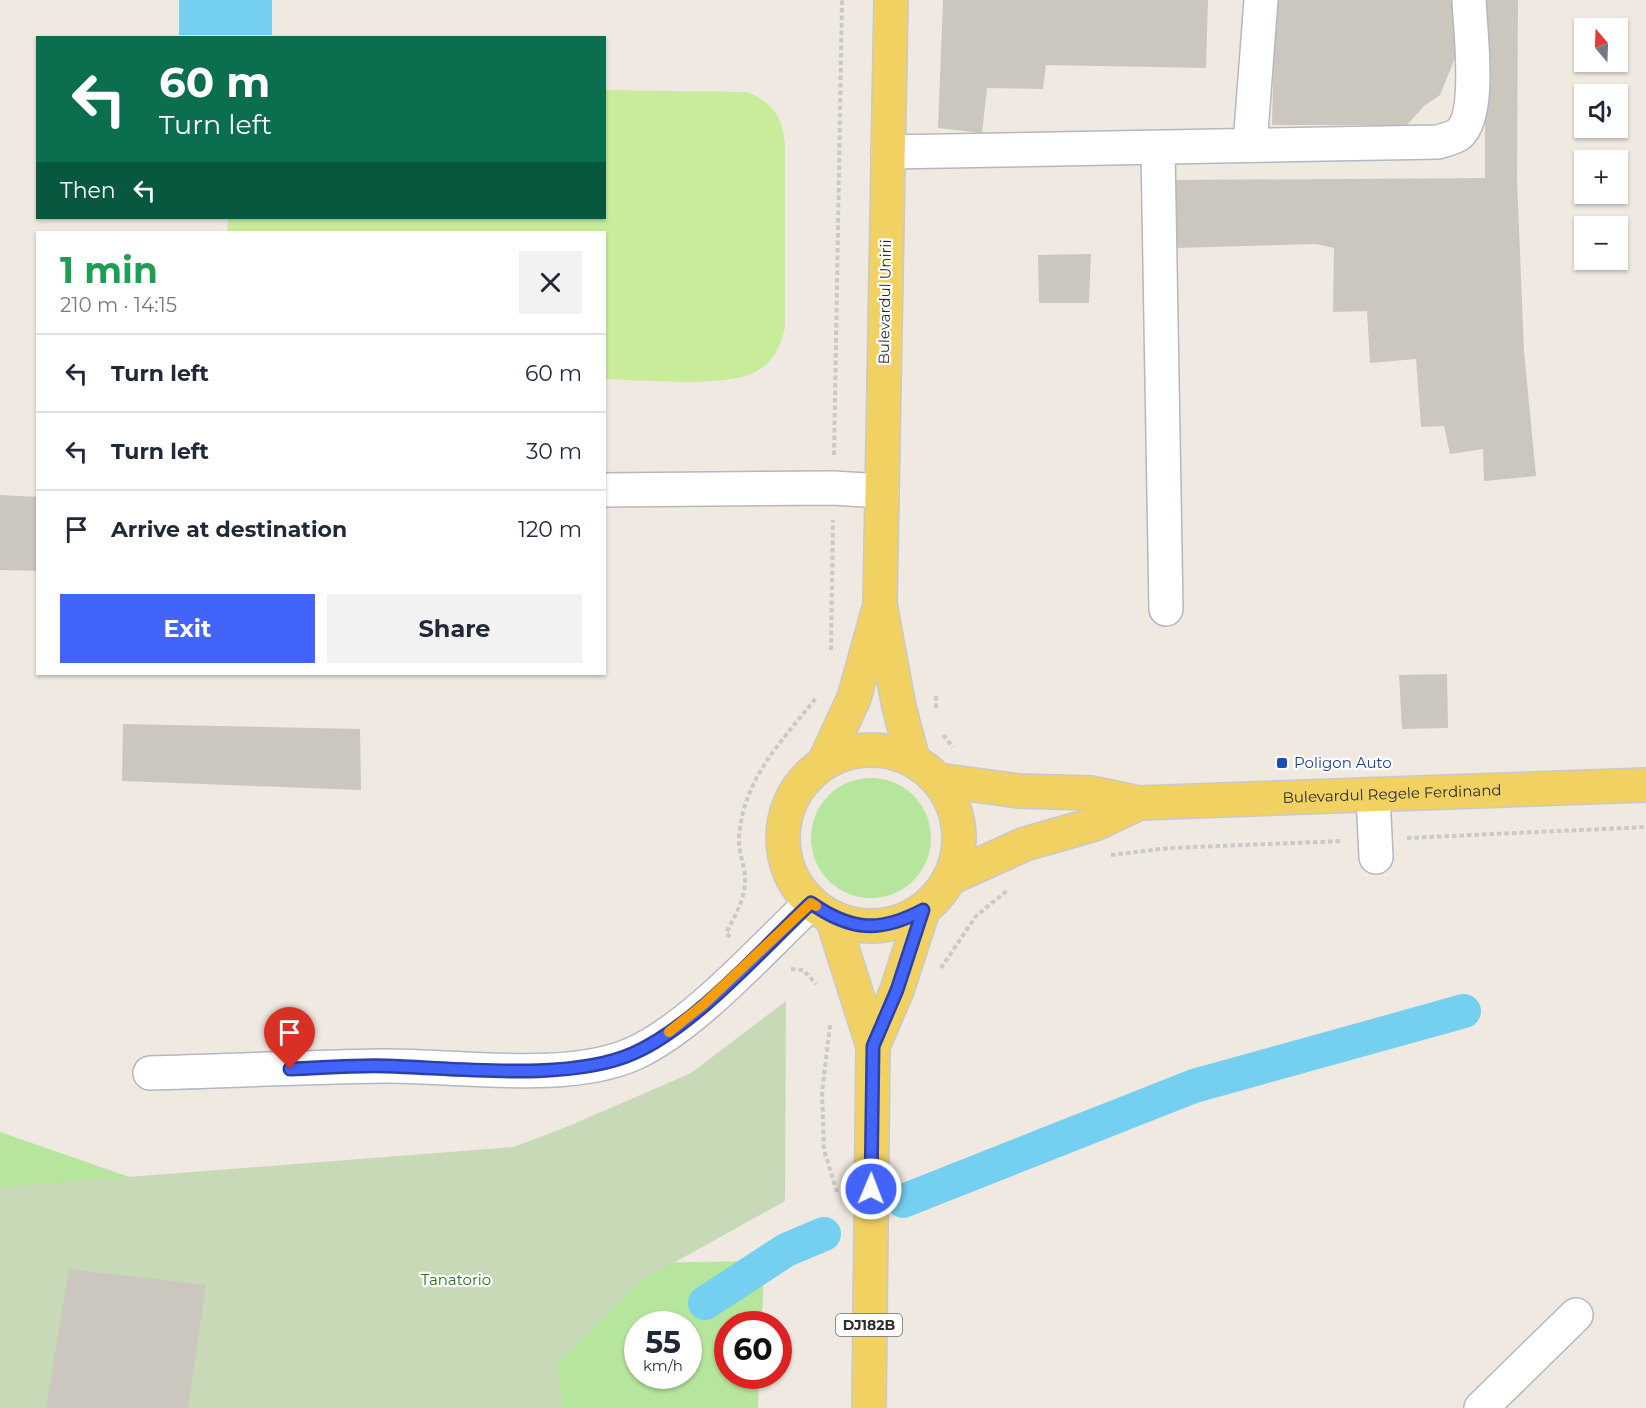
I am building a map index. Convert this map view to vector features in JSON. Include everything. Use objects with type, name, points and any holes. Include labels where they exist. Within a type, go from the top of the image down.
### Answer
[{"type":"main road","name":"Bulevardul Unirii","points":[[891,0],[880,604],[899,707],[926,770]]},
{"type":"main road","name":"Bulevardul Unirii","points":[[824,763],[854,698],[880,604]]},
{"type":"main road","name":"DJ182B","points":[[859,750],[878,750],[926,770],[950,797],[957,817],[960,838],[957,858],[950,878],[938,896],[923,910],[902,921],[878,926],[855,925],[821,910],[796,885],[786,864],[783,841],[785,818],[793,796],[807,778],[824,763],[859,750]]},
{"type":"main road","name":"Bulevardul Regele Ferdinand","points":[[926,770],[1019,791],[1092,793],[1138,803],[1646,786]]},
{"type":"main road","name":"Bulevardul Regele Ferdinand","points":[[950,878],[1025,844],[1095,824],[1138,803]]},
{"type":"main road","name":"DJ182B","points":[[821,910],[873,1046],[869,1242],[869,1408]]},
{"type":"main road","name":"DJ182B","points":[[873,1046],[897,990],[923,910]]},
{"type":"lane","points":[[1250,145],[1261,0]]},
{"type":"lane","points":[[888,152],[1158,149],[1438,142],[1459,134],[1468,119],[1472,97],[1469,0]]},
{"type":"lane","points":[[1158,149],[1166,609]]},
{"type":"lane","points":[[606,490],[833,488],[882,491]]},
{"type":"lane","points":[[1373,795],[1376,856]]},
{"type":"lane","points":[[150,1073],[384,1066],[504,1070],[594,1066],[634,1053],[673,1030],[753,958],[821,910]]},
{"type":"lane","points":[[1481,1408],[1576,1315]]},
{"type":"path","points":[[831,658],[842,0]]},
{"type":"path","points":[[818,696],[766,760],[753,781],[743,811],[739,839],[745,879],[743,899],[726,933],[767,973],[784,968],[803,970],[814,980],[819,990]]},
{"type":"path","points":[[936,696],[937,716]]},
{"type":"path","points":[[941,733],[955,749]]},
{"type":"path","points":[[938,973],[949,953],[976,916],[1016,885]]},
{"type":"path","points":[[828,1014],[830,1025],[822,1093],[824,1150],[838,1195]]},
{"type":"green space","points":[[606,90],[747,92],[763,101],[775,112],[784,135],[785,327],[781,341],[767,364],[742,377],[704,382],[606,379],[606,231],[227,231],[228,219],[606,219]]},
{"type":"green space","points":[[871,778],[894,782],[914,795],[927,815],[931,838],[927,861],[914,881],[894,894],[871,898],[848,894],[828,881],[815,861],[811,838],[815,815],[828,795],[848,782]]},
{"type":"green space","name":"Tanatorio","points":[[786,1001],[785,1201],[639,1282],[558,1363],[563,1408],[0,1408],[0,1187],[514,1147],[691,1073]]},
{"type":"green space","points":[[0,1132],[388,1267],[764,1261],[762,1311],[714,1311],[714,1389],[759,1389],[758,1408],[0,1408]]},
{"type":"water","points":[[179,0],[272,0],[272,35],[179,35]]},
{"type":"building","points":[[943,0],[1208,0],[1206,68],[1046,65],[1043,89],[987,88],[982,133],[938,128]]},
{"type":"building","points":[[1275,0],[1455,0],[1455,58],[1440,95],[1424,106],[1407,125],[1272,125]]},
{"type":"building","points":[[1485,0],[1518,0],[1517,179],[1524,351],[1536,476],[1484,481],[1483,449],[1450,454],[1444,426],[1421,427],[1416,359],[1370,363],[1367,311],[1333,312],[1334,248],[1316,244],[1176,248],[1173,180],[1485,178]]},
{"type":"building","points":[[1091,254],[1089,303],[1039,303],[1038,255]]},
{"type":"building","points":[[0,495],[36,497],[36,571],[0,570]]},
{"type":"building","points":[[1447,674],[1448,728],[1402,729],[1399,675]]},
{"type":"building","points":[[123,724],[360,729],[361,790],[122,781]]},
{"type":"building","points":[[69,1269],[206,1285],[188,1408],[46,1408]]},
{"type":"waterway","points":[[903,1201],[1194,1086],[1464,1011]]},
{"type":"waterway","points":[[705,1303],[786,1250],[824,1234]]},
{"type":"slow traffic","points":[[669,1032],[704,1004],[811,903],[816,906]]},
{"type":"place","name":"Poligon Auto","points":[[1282,763]]},
{"type":"route","points":[[290,1069],[384,1066],[504,1070],[594,1066],[634,1053],[673,1030],[704,1004],[811,903],[832,918],[855,925],[878,926],[902,921],[923,910],[897,990],[873,1046],[871,1189]]}]
